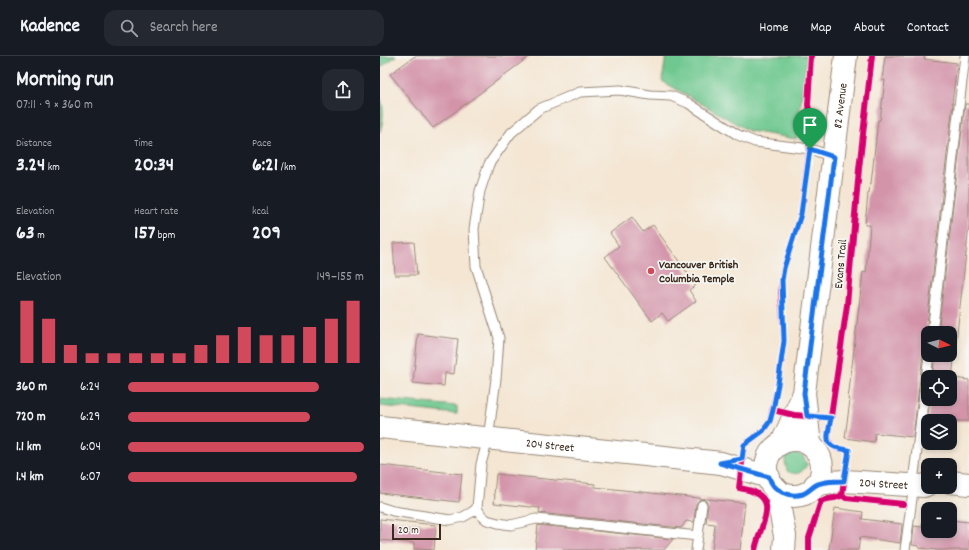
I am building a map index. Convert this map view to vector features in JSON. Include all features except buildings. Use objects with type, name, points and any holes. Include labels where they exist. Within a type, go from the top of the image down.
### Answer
[{"type":"street","name":"82 Avenue","points":[[815,451],[804,393],[846,56]]},
{"type":"street","name":"82 Avenue","points":[[776,449],[804,393]]},
{"type":"street","name":"204 Street","points":[[380,427],[720,463],[772,483]]},
{"type":"street","points":[[790,440],[799,440],[815,451],[822,464],[822,474],[809,490],[794,518],[784,543],[772,483],[767,472],[767,463],[776,449],[790,440]]},
{"type":"street","name":"204 Street","points":[[720,463],[776,449]]},
{"type":"street","name":"204 Street","points":[[815,451],[852,468],[921,480]]},
{"type":"street","name":"204 Street","points":[[809,490],[832,482],[921,480]]},
{"type":"street","points":[[772,483],[784,494],[793,496],[809,490]]},
{"type":"street","points":[[957,483],[969,484]]},
{"type":"lane","points":[[933,326],[966,56]]},
{"type":"lane","points":[[698,536],[536,519],[511,524],[498,523],[487,520],[481,515],[477,508],[481,464],[488,439],[496,379],[499,338],[476,266],[474,229],[480,191],[489,164],[511,133],[539,109],[580,92],[620,90],[650,95],[671,96],[688,103],[738,135],[755,142],[810,149],[834,157]]},
{"type":"lane","points":[[922,458],[929,362]]},
{"type":"lane","points":[[905,550],[921,480]]},
{"type":"lane","points":[[696,550],[702,505]]},
{"type":"lane","points":[[380,507],[393,511],[450,520],[467,515],[477,508]]},
{"type":"green space","points":[[380,56],[396,56],[380,68]]},
{"type":"green space","points":[[666,56],[807,56],[796,139],[749,131],[662,81]]},
{"type":"green space","points":[[380,98],[383,106],[383,115],[380,132]]},
{"type":"green space","points":[[380,399],[457,406],[457,414],[380,406]]},
{"type":"green space","points":[[796,453],[803,456],[807,465],[796,474],[787,471],[785,462],[787,455]]},
{"type":"cycle path","points":[[755,550],[766,511],[765,503],[761,497],[753,491],[739,488],[744,445],[763,431],[770,421],[778,384],[784,341],[781,292],[782,280],[784,268],[801,214],[811,137],[812,123],[808,105],[811,56]]},
{"type":"cycle path","name":"Evans Trail","points":[[809,550],[809,538],[821,501],[842,495],[849,450],[836,448],[831,444],[828,437],[847,305],[859,169],[872,56]]},
{"type":"cycle path","points":[[773,410],[794,415],[831,418]]},
{"type":"cycle path","points":[[842,495],[846,498],[903,504]]},
{"type":"place","name":"Vancouver British Columbia Temple","points":[[651,271]]},
{"type":"route","points":[[810,149],[834,157],[804,393],[807,416],[831,418],[828,437],[830,445],[836,449],[849,450],[844,481],[815,485],[811,490],[803,494],[793,496],[784,494],[776,488],[770,481],[769,477],[720,463],[742,459],[744,445],[758,436],[770,421],[783,354],[782,280],[784,268],[801,214],[810,149]]}]
